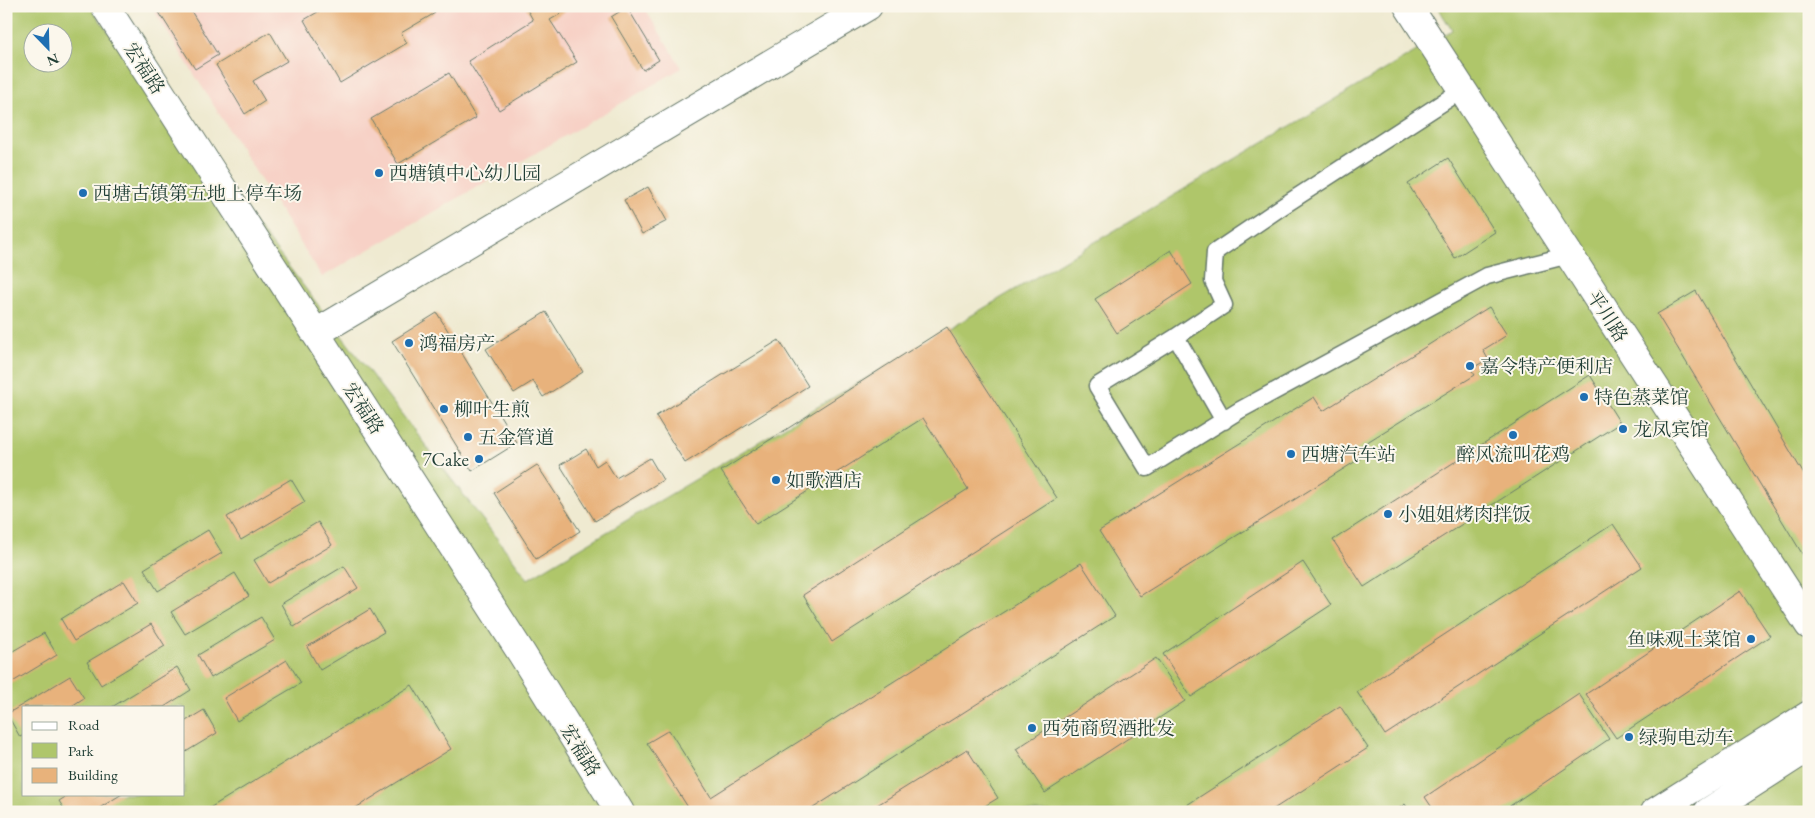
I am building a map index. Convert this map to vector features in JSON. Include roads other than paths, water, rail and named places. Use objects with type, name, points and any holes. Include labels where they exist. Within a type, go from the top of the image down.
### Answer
[{"type":"street","name":"宏福路","points":[[105,6],[522,654],[620,812]]},
{"type":"street","points":[[316,333],[868,6]]},
{"type":"street","name":"平川路","points":[[1408,6],[1809,625]]},
{"type":"street","points":[[1655,812],[1809,715]]},
{"type":"street","points":[[1708,812],[1809,747]]},
{"type":"lane","points":[[1462,90],[1215,252],[1213,281],[1224,305],[1176,338],[1097,386],[1147,468],[1240,410],[1487,276],[1569,255]]},
{"type":"lane","points":[[1176,338],[1224,421]]},
{"type":"place","name":"西塘镇中心幼儿园","points":[[379,173]]},
{"type":"place","name":"西塘古镇第五地上停车场","points":[[83,193]]},
{"type":"place","name":"鸿福房产","points":[[409,343]]},
{"type":"place","name":"嘉令特产便利店","points":[[1470,366]]},
{"type":"place","name":"特色蒸菜馆","points":[[1584,397]]},
{"type":"place","name":"柳叶生煎","points":[[444,409]]},
{"type":"place","name":"龙凤宾馆","points":[[1623,429]]},
{"type":"place","name":"醉风流叫花鸡","points":[[1513,435]]},
{"type":"place","name":"五金管道","points":[[468,437]]},
{"type":"place","name":"西塘汽车站","points":[[1291,454]]},
{"type":"place","name":"7Cake","points":[[479,459]]},
{"type":"place","name":"如歌酒店","points":[[776,480]]},
{"type":"place","name":"小姐姐烤肉拌饭","points":[[1388,514]]},
{"type":"place","name":"鱼味观土菜馆","points":[[1751,639]]},
{"type":"place","name":"西苑商贸酒批发","points":[[1032,728]]},
{"type":"place","name":"绿驹电动车","points":[[1629,737]]}]
